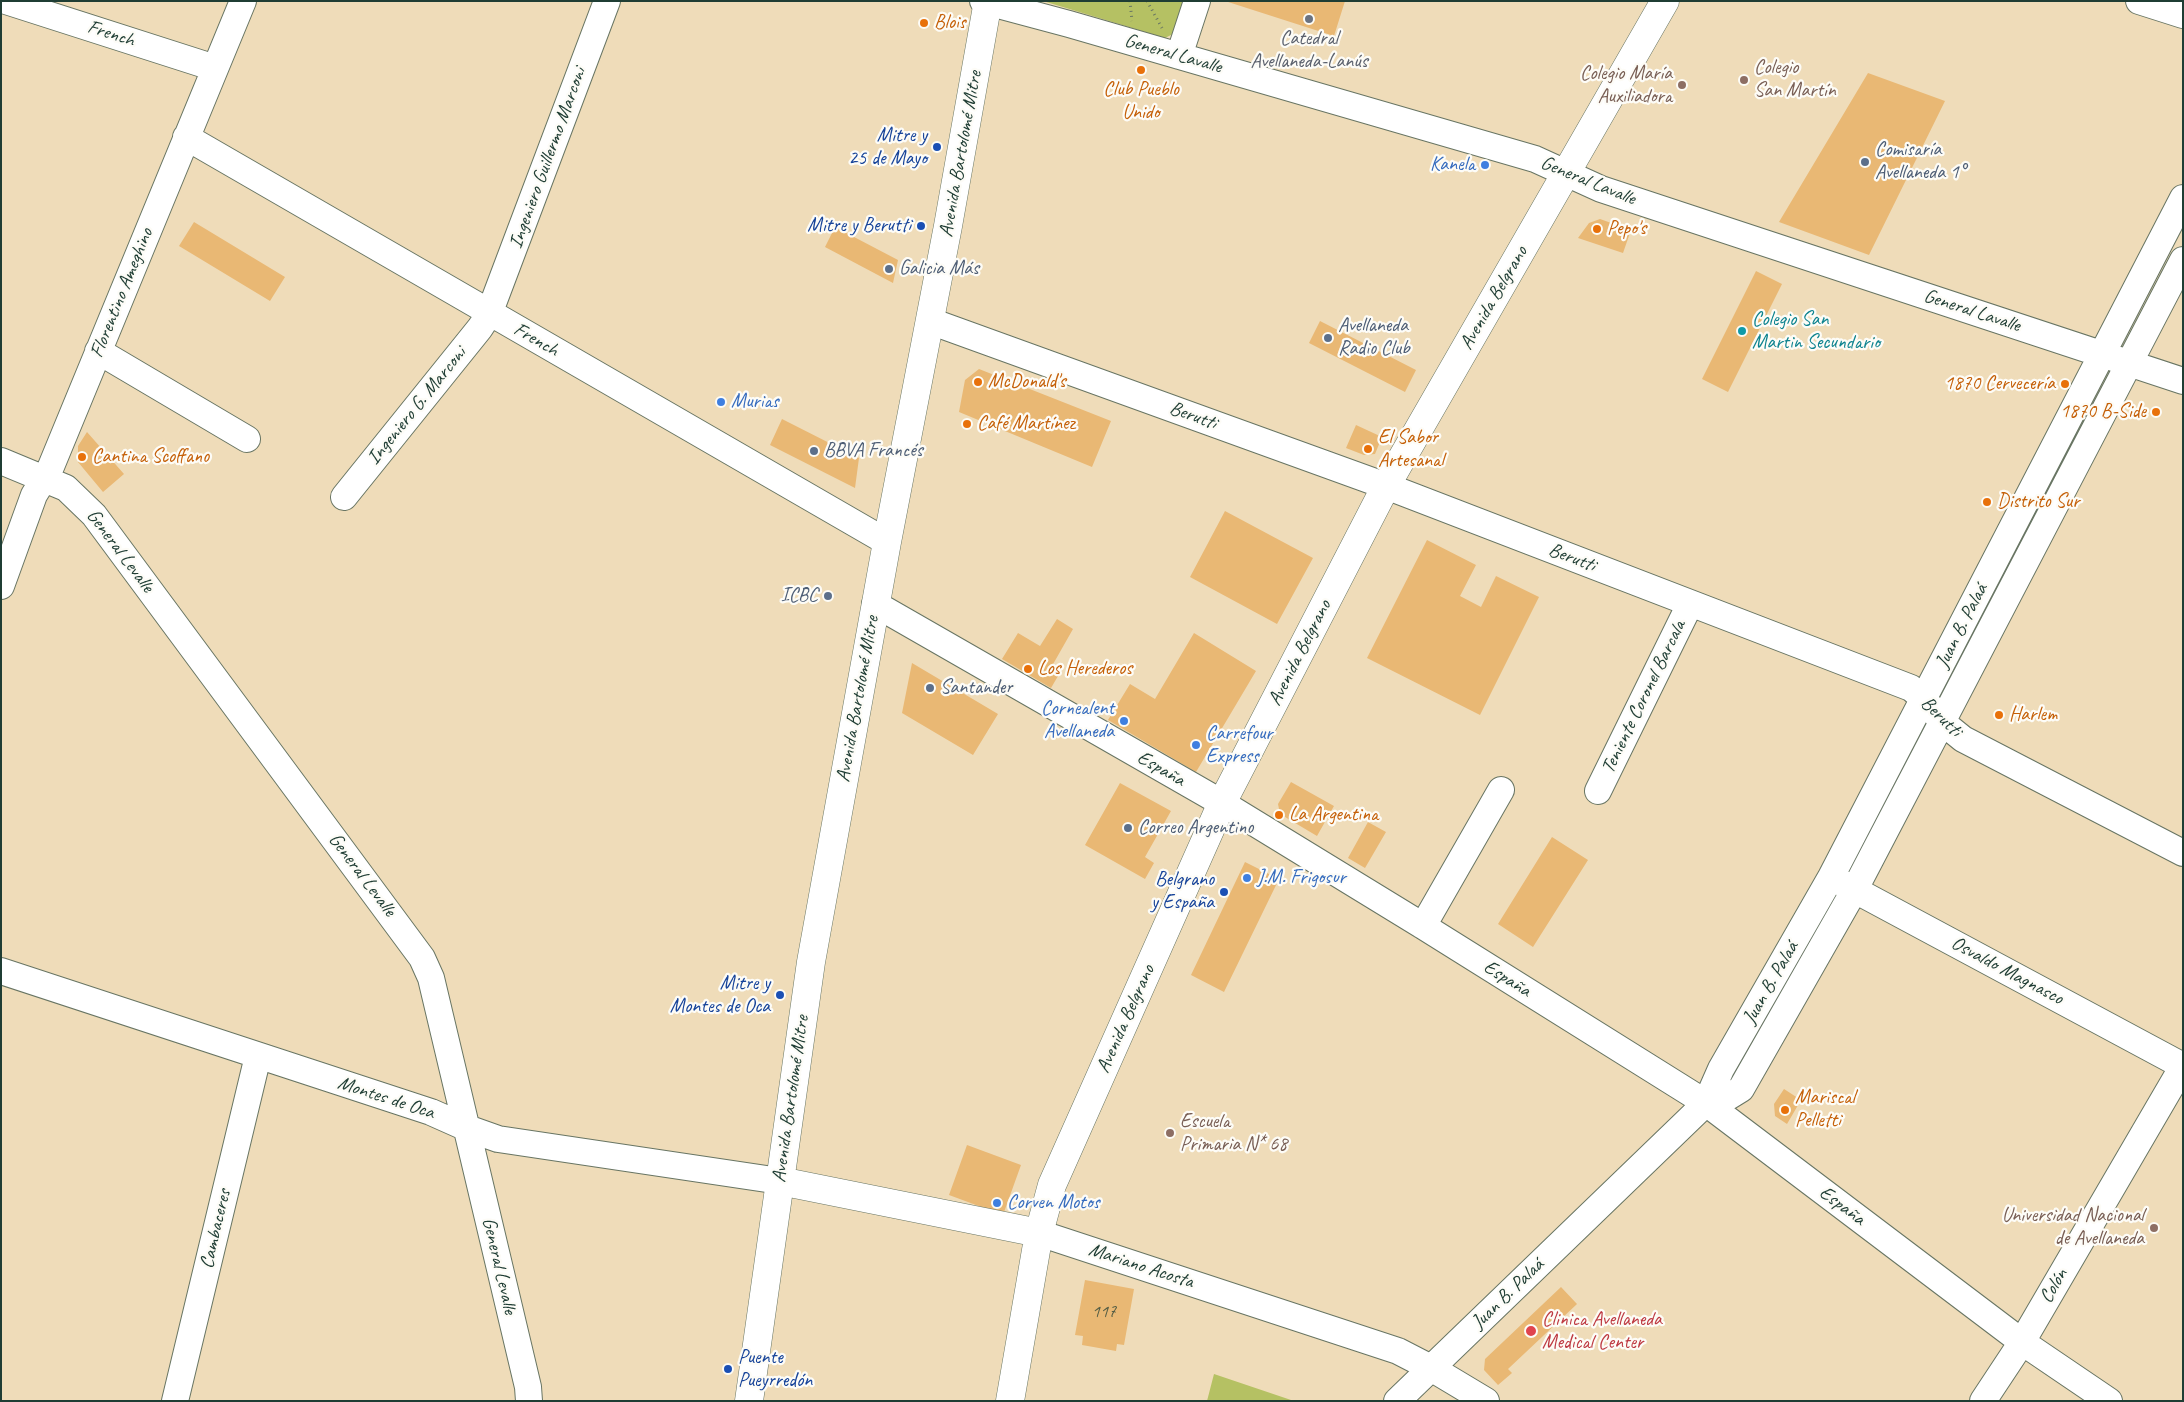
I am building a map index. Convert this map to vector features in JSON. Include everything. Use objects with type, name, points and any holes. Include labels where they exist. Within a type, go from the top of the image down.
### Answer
[{"type":"main road","name":"Avenida Belgrano","points":[[1010,1401],[1039,1233],[1052,1185],[1222,803],[1386,486],[1665,1]]},
{"type":"main road","name":"Avenida Bartolomé Mitre","points":[[749,1401],[810,962],[886,542],[930,321],[986,2]]},
{"type":"main road","name":"Mariano Acosta","points":[[780,1181],[1039,1233]]},
{"type":"street","name":"French","points":[[6,1],[215,68]]},
{"type":"street","name":"Florentino Ameghino","points":[[1,586],[34,494],[45,478],[243,1]]},
{"type":"street","name":"Ingeniero Guillermo Marconi","points":[[489,314],[607,1]]},
{"type":"street","points":[[1179,56],[1197,1]]},
{"type":"street","points":[[2139,1],[2183,15]]},
{"type":"street","name":"General Lavalle","points":[[986,2],[1069,24],[1535,159],[1601,189],[2183,381]]},
{"type":"street","name":"French","points":[[186,137],[886,542]]},
{"type":"street","name":"Juan B. Palaá","points":[[1397,1401],[1706,1104],[1722,1069],[1831,877],[1925,700],[2183,198]]},
{"type":"street","name":"Juan B. Palaá","points":[[1706,1104],[1728,1097],[1741,1089],[1854,889],[2183,260]]},
{"type":"street","name":"Ingeniero G. Marconi","points":[[344,497],[474,336],[489,314]]},
{"type":"street","name":"Berutti","points":[[930,321],[1386,486],[1911,688],[1925,700],[1942,722],[1963,739],[2183,853]]},
{"type":"street","points":[[98,351],[246,439]]},
{"type":"street","name":"General Levalle","points":[[1,461],[66,488],[94,515],[422,958],[430,978],[467,1128],[528,1387],[529,1401]]},
{"type":"street","name":"España","points":[[875,604],[1222,803],[1423,926],[1706,1104],[2022,1342],[2109,1401]]},
{"type":"street","name":"Teniente Coronel Barcala","points":[[1598,791],[1690,604]]},
{"type":"street","points":[[1423,926],[1502,790]]},
{"type":"street","name":"Osvaldo Magnasco","points":[[1831,877],[2183,1066]]},
{"type":"street","name":"Montes de Oca","points":[[1,970],[430,1112],[498,1139],[780,1181]]},
{"type":"street","name":"Cambaceres","points":[[175,1401],[258,1056]]},
{"type":"street","name":"Colón","points":[[1983,1401],[2022,1342],[2183,1066]]},
{"type":"street","name":"Mariano Acosta","points":[[1039,1233],[1398,1351],[1432,1368],[1486,1401]]},
{"type":"green space","points":[[1043,1],[1185,1],[1175,33],[1165,38]]},
{"type":"green space","points":[[1214,1374],[1294,1401],[1207,1401]]},
{"type":"building","name":"Catedral Avellaneda-Lanús","points":[[1225,1],[1345,1],[1334,36]]},
{"type":"building","name":"Comisaría Avellaneda 1°","points":[[1868,73],[1945,101],[1869,255],[1779,222]]},
{"type":"building","points":[[1600,219],[1631,230],[1623,253],[1578,238],[1589,223]]},
{"type":"building","points":[[194,222],[285,277],[270,301],[179,246]]},
{"type":"building","points":[[835,227],[898,260],[893,283],[825,247]]},
{"type":"building","name":"Colegio San Martin Secundario","points":[[1756,271],[1782,284],[1728,392],[1702,379]]},
{"type":"building","points":[[1320,321],[1416,370],[1405,392],[1309,343]]},
{"type":"building","points":[[979,369],[1111,421],[1092,467],[959,412],[965,380]]},
{"type":"building","name":"BBVA Francés","points":[[782,419],[859,458],[855,488],[770,445]]},
{"type":"building","points":[[1356,425],[1382,437],[1375,454],[1364,455],[1346,448]]},
{"type":"building","points":[[87,432],[124,474],[103,492],[78,462],[78,446]]},
{"type":"building","points":[[1225,511],[1313,558],[1277,624],[1190,577]]},
{"type":"building","points":[[1427,540],[1476,565],[1460,596],[1481,607],[1496,576],[1539,597],[1480,715],[1367,658]]},
{"type":"building","points":[[1057,619],[1073,629],[1052,666],[1061,671],[1051,688],[1002,659],[1018,633],[1040,646]]},
{"type":"building","points":[[1194,633],[1256,671],[1196,772],[1108,720],[1130,684],[1155,699]]},
{"type":"building","name":"Santander","points":[[912,663],[998,714],[973,755],[902,713]]},
{"type":"building","points":[[1291,782],[1334,806],[1317,836],[1280,814],[1278,804]]},
{"type":"building","name":"Correo Argentino","points":[[1120,783],[1171,811],[1145,857],[1154,863],[1145,879],[1085,845]]},
{"type":"building","points":[[1368,822],[1386,832],[1365,868],[1348,858]]},
{"type":"building","points":[[1552,837],[1588,860],[1533,947],[1498,924]]},
{"type":"building","points":[[1245,862],[1279,879],[1224,992],[1191,975]]},
{"type":"building","name":"Mariscal Pelletti","points":[[1784,1089],[1801,1100],[1787,1124],[1775,1116],[1774,1104]]},
{"type":"building","points":[[967,1145],[1021,1165],[1003,1215],[949,1195]]},
{"type":"building","points":[[1085,1280],[1134,1289],[1124,1345],[1117,1344],[1116,1351],[1082,1345],[1083,1336],[1075,1335]]},
{"type":"building","name":"Clinica Avellaneda Medical Center","points":[[1561,1287],[1577,1304],[1508,1369],[1512,1373],[1498,1385],[1484,1370],[1485,1359]]},
{"type":"place","name":"Catedral Avellaneda-Lanús","points":[[1309,19]]},
{"type":"place","name":"Blois","points":[[924,23]]},
{"type":"place","name":"Club Pueblo Unido","points":[[1141,70]]},
{"type":"place","name":"Colegio San Martín","points":[[1744,80]]},
{"type":"place","name":"Colegio María Auxiliadora","points":[[1682,85]]},
{"type":"place","name":"Mitre y 25 de Mayo","points":[[937,147]]},
{"type":"place","name":"Comisaría Avellaneda 1°","points":[[1865,162]]},
{"type":"place","name":"Kanela","points":[[1485,165]]},
{"type":"place","name":"Mitre y Berutti","points":[[921,226]]},
{"type":"place","name":"Pepo's","points":[[1597,229]]},
{"type":"place","name":"Galicia Más","points":[[889,269]]},
{"type":"place","name":"Colegio San Martin Secundario","points":[[1742,331]]},
{"type":"place","name":"Avellaneda Radio Club","points":[[1328,338]]},
{"type":"place","name":"McDonald's","points":[[978,382]]},
{"type":"place","name":"1870 Cervecería","points":[[2065,384]]},
{"type":"place","name":"Murias","points":[[721,402]]},
{"type":"place","name":"1870 B-Side","points":[[2156,412]]},
{"type":"place","name":"Café Martínez","points":[[967,424]]},
{"type":"place","name":"El Sabor Artesanal","points":[[1368,449]]},
{"type":"place","name":"BBVA Francés","points":[[814,451]]},
{"type":"place","name":"Cantina Scoffano","points":[[82,457]]},
{"type":"place","name":"Distrito Sur","points":[[1987,502]]},
{"type":"place","name":"ICBC","points":[[828,596]]},
{"type":"place","name":"Los Herederos","points":[[1028,669]]},
{"type":"place","name":"Santander","points":[[930,688]]},
{"type":"place","name":"Harlem","points":[[1999,715]]},
{"type":"place","name":"Cornealent Avellaneda","points":[[1124,721]]},
{"type":"place","name":"Carrefour Express","points":[[1196,745]]},
{"type":"place","name":"La Argentina","points":[[1279,815]]},
{"type":"place","name":"Correo Argentino","points":[[1128,828]]},
{"type":"place","name":"J.M. Frigosur","points":[[1247,878]]},
{"type":"place","name":"Belgrano y España","points":[[1224,892]]},
{"type":"place","name":"Mitre y Montes de Oca","points":[[780,995]]},
{"type":"place","name":"Mariscal Pelletti","points":[[1785,1110]]},
{"type":"place","name":"Escuela Primaria N* 68","points":[[1170,1133]]},
{"type":"place","name":"Corven Motos","points":[[997,1203]]},
{"type":"place","name":"Universidad Nacional de Avellaneda","points":[[2154,1228]]},
{"type":"place","name":"Clinica Avellaneda Medical Center","points":[[1531,1331]]},
{"type":"place","name":"Puente Pueyrredón","points":[[728,1369]]}]
